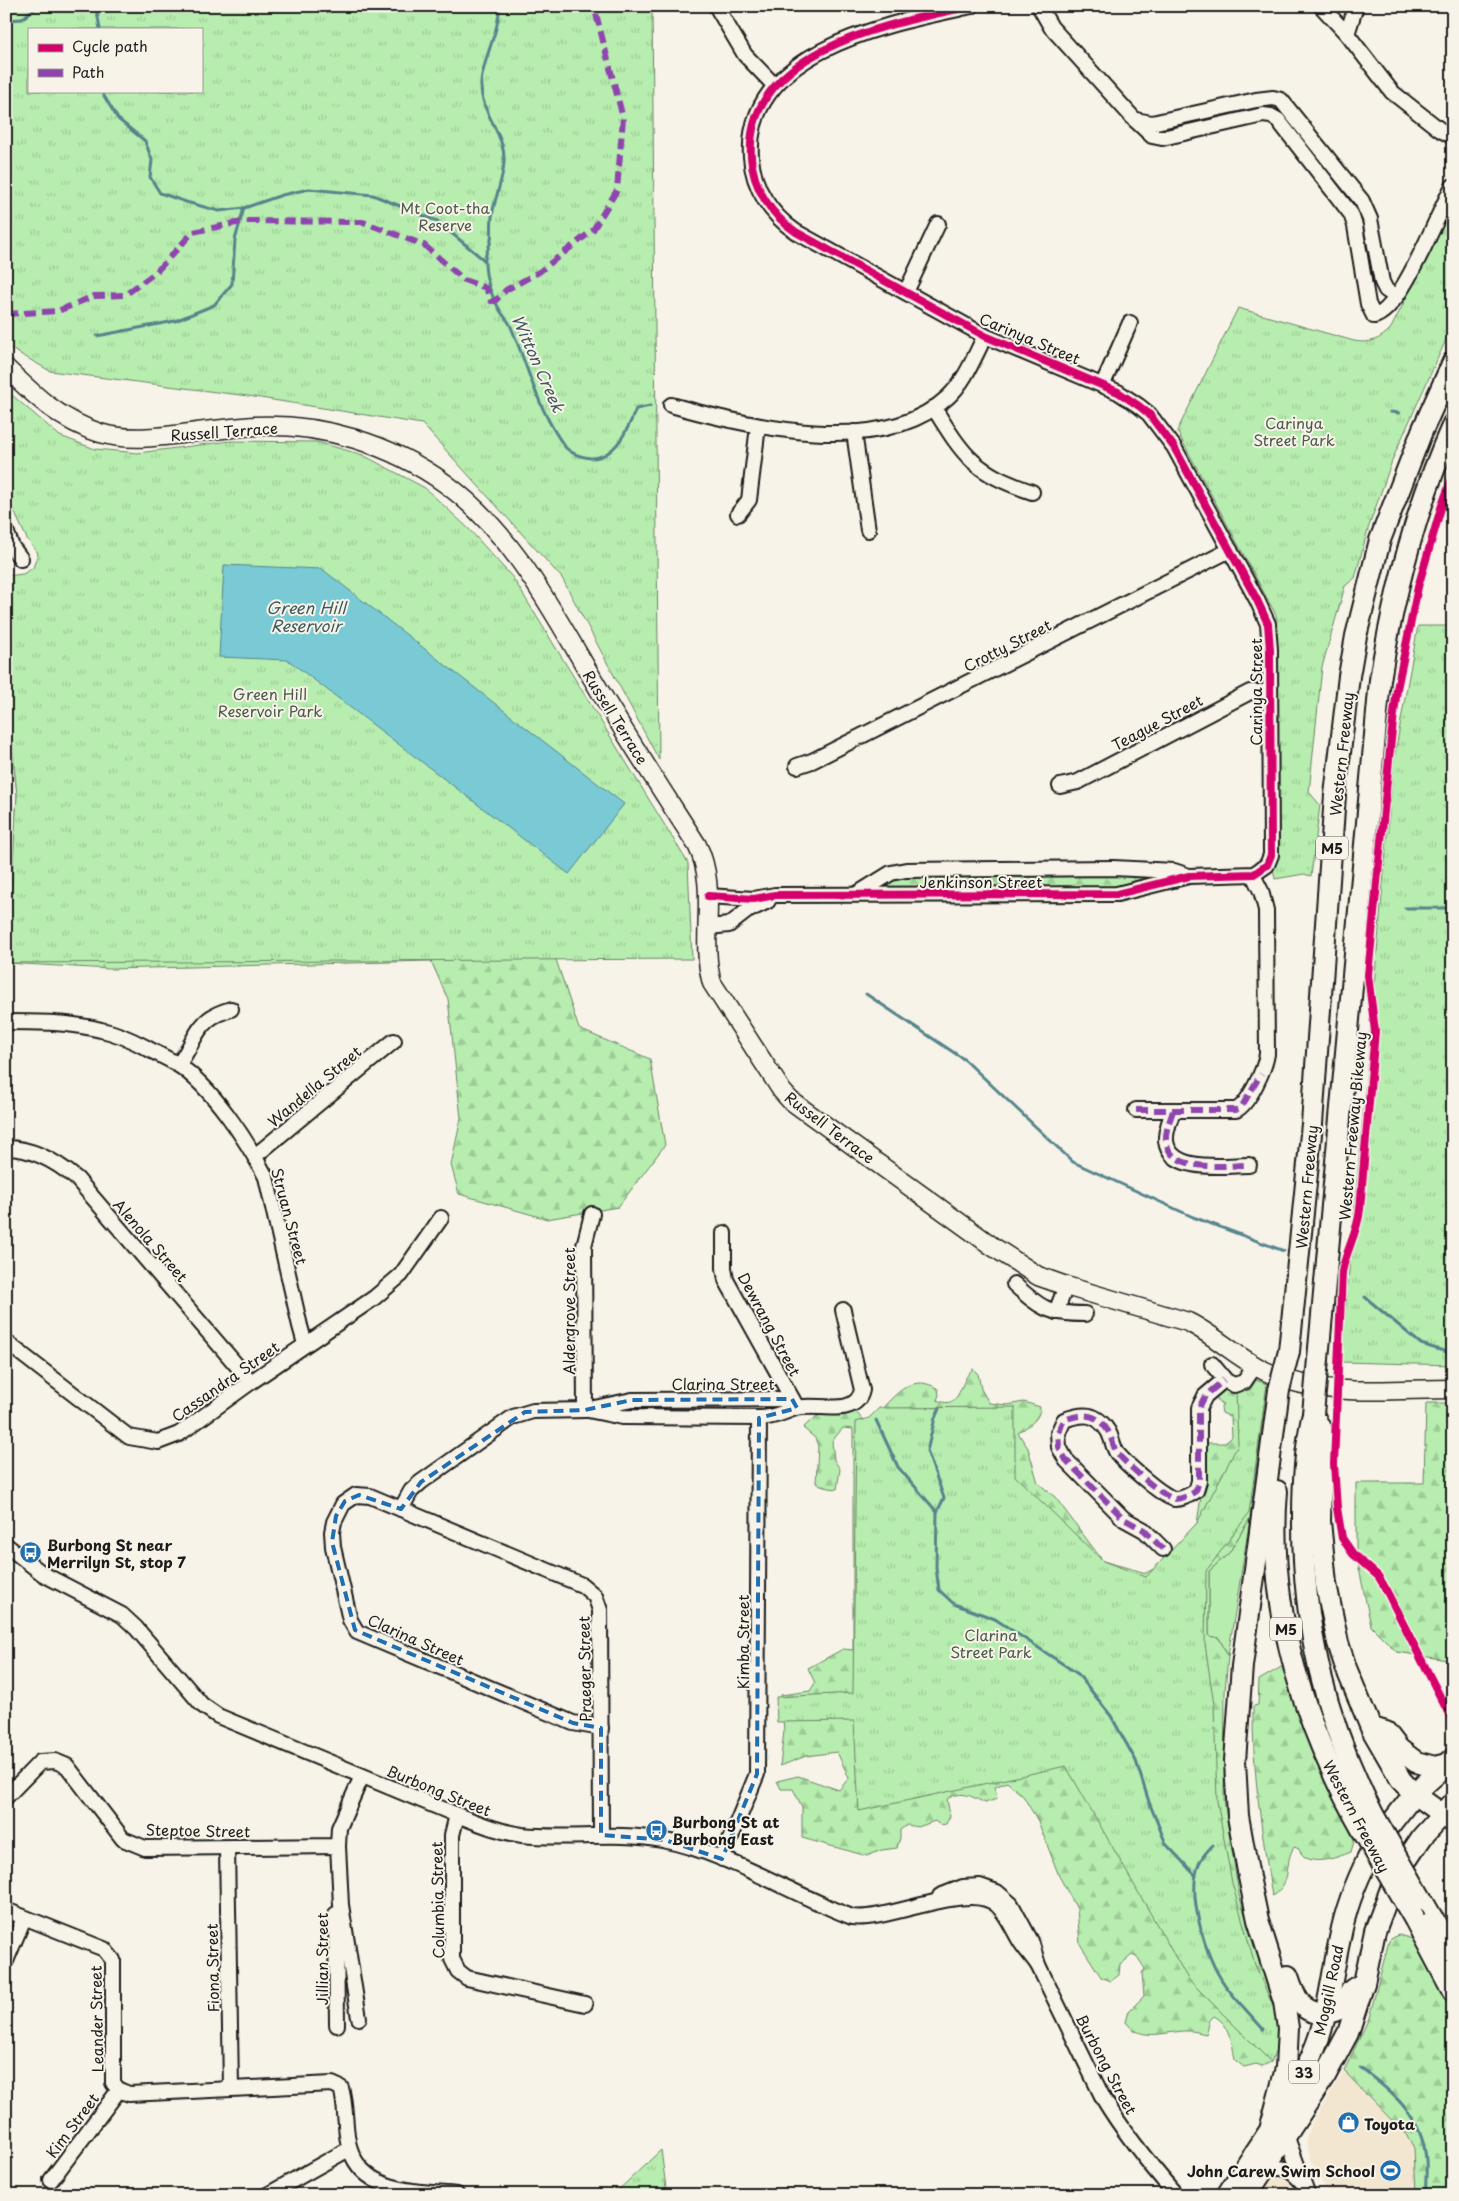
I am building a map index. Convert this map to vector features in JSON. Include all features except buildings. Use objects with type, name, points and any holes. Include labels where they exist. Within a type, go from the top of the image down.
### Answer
[{"type":"highway","name":"Western Freeway","points":[[1453,362],[1422,432],[1380,540],[1356,636],[1349,676],[1336,786],[1312,1124],[1289,1351],[1281,1411],[1276,1509],[1279,1584],[1284,1620],[1292,1658],[1315,1731],[1338,1784],[1422,1900],[1453,1954]]},
{"type":"highway","name":"Western Freeway","points":[[1453,424],[1433,472],[1409,548],[1386,640],[1380,680],[1313,1414],[1308,1436],[1303,1540],[1304,1575],[1310,1633],[1331,1716],[1376,1836],[1415,1920],[1453,1992]]},
{"type":"highway","points":[[1278,2131],[1288,2033],[1284,2002],[1258,1920],[1243,1848],[1236,1791],[1242,1666],[1281,1411]]},
{"type":"highway","points":[[1313,1414],[1322,1432],[1320,1521],[1326,1584],[1341,1651],[1356,1695],[1371,1728],[1401,1780],[1414,1794],[1449,1813]]},
{"type":"highway","points":[[1238,1722],[1243,1795],[1259,1875],[1278,1951],[1300,2003],[1308,2010],[1326,2014],[1340,2008],[1347,2001],[1350,1991],[1364,1983]]},
{"type":"highway","points":[[1371,1728],[1386,1732],[1400,1749],[1416,1762],[1436,1767],[1449,1762]]},
{"type":"highway","name":"Moggill Road","points":[[1247,2195],[1264,2170],[1278,2131],[1309,2062],[1326,2014],[1344,1920],[1376,1836],[1414,1794],[1449,1762]]},
{"type":"highway","name":"Moggill Road","points":[[1227,2195],[1325,2076],[1345,2040],[1364,1983],[1376,1931],[1398,1874],[1449,1813]]},
{"type":"main road","name":"Russell Terrace","points":[[6,368],[58,414],[101,433],[140,438],[255,426],[319,430],[383,449],[444,483],[470,503],[508,545],[538,588],[610,708],[697,845],[706,869],[709,966],[712,983],[782,1091],[790,1100],[992,1246],[1038,1276],[1188,1322],[1206,1331],[1255,1366],[1290,1381],[1318,1388],[1453,1389]]},
{"type":"street","points":[[716,6],[745,56],[774,85]]},
{"type":"street","name":"Carinya Street","points":[[972,6],[908,20],[862,33],[811,58],[790,71],[774,85],[758,112],[751,152],[754,176],[770,208],[796,232],[985,336],[1103,384],[1139,406],[1160,428],[1174,447],[1258,600],[1268,624],[1270,650],[1272,851],[1268,863],[1256,873]]},
{"type":"street","points":[[1040,6],[1051,27],[1150,135],[1159,139],[1263,115],[1276,119],[1351,214],[1355,226],[1368,304],[1374,316],[1382,313],[1396,297],[1408,278],[1448,202],[1453,186]]},
{"type":"street","points":[[1321,6],[1347,34],[1392,92],[1439,129],[1453,137]]},
{"type":"street","points":[[1347,34],[1356,6]]},
{"type":"street","points":[[1135,120],[1152,123],[1256,100],[1273,98],[1281,100],[1362,201],[1370,219],[1377,264],[1382,282],[1386,290],[1396,297]]},
{"type":"street","points":[[1439,129],[1453,146]]},
{"type":"street","points":[[906,292],[938,224]]},
{"type":"street","points":[[1103,384],[1130,323]]},
{"type":"street","points":[[671,405],[720,419],[758,426],[798,430],[854,432],[897,426],[934,408],[949,396],[967,373],[985,336]]},
{"type":"street","points":[[934,408],[961,449],[980,468],[1001,481],[1032,492]]},
{"type":"street","points":[[738,514],[749,500],[758,426]]},
{"type":"street","points":[[854,432],[868,530]]},
{"type":"street","points":[[6,532],[12,547],[21,559]]},
{"type":"street","name":"Crotty Street","points":[[797,766],[812,762],[1230,550]]},
{"type":"street","name":"Teague Street","points":[[1060,786],[1078,782],[1250,692],[1270,692]]},
{"type":"street","name":"Jenkinson Street","points":[[849,895],[864,891],[891,873],[906,870],[1114,868],[1174,871],[1189,876]]},
{"type":"street","points":[[1136,1110],[1237,1109],[1242,1106],[1261,1074],[1267,1054],[1266,910],[1270,890],[1256,873]]},
{"type":"street","name":"Jenkinson Street","points":[[708,896],[754,899],[791,895],[1117,894],[1189,876],[1256,873]]},
{"type":"street","name":"Jenkinson Street","points":[[708,927],[729,925],[761,904],[791,895]]},
{"type":"street","points":[[178,1065],[186,1055],[201,1027],[212,1017],[231,1009]]},
{"type":"street","name":"Struan Street","points":[[6,1022],[40,1022],[101,1030],[126,1038],[178,1065],[217,1102],[255,1156],[266,1177],[305,1344]]},
{"type":"street","name":"Wandella Street","points":[[255,1156],[394,1041]]},
{"type":"street","points":[[1173,1111],[1167,1133],[1167,1143],[1170,1151],[1180,1161],[1191,1165],[1249,1165]]},
{"type":"street","name":"Alenola Street","points":[[6,1148],[36,1152],[61,1165],[77,1179],[251,1382]]},
{"type":"street","name":"Aldergrove Street","points":[[585,1410],[584,1246],[592,1214]]},
{"type":"street","name":"Cassandra Street","points":[[6,1342],[129,1437],[158,1442],[179,1434],[305,1344],[374,1298],[401,1275],[441,1218]]},
{"type":"street","name":"Dewrang Street","points":[[724,1233],[726,1280],[795,1403]]},
{"type":"street","points":[[1014,1284],[1040,1306],[1056,1312],[1085,1314]]},
{"type":"street","points":[[1056,1312],[1066,1286]]},
{"type":"street","name":"Clarina Street","points":[[585,1410],[632,1400],[795,1403],[848,1406],[858,1398],[862,1387],[843,1310]]},
{"type":"street","points":[[1212,1364],[1224,1380],[1231,1384],[1241,1384],[1247,1379],[1255,1366]]},
{"type":"street","points":[[1163,1549],[1144,1530],[1124,1519],[1066,1460],[1059,1447],[1058,1433],[1064,1420],[1082,1414],[1094,1417],[1107,1430],[1117,1453],[1161,1493],[1174,1499],[1187,1497],[1196,1491],[1198,1481],[1199,1405],[1212,1389],[1224,1380]]},
{"type":"street","name":"Clarina Street","points":[[601,1728],[573,1723],[367,1638],[355,1630],[350,1620],[332,1542],[332,1532],[336,1516],[345,1501],[359,1494],[370,1496],[401,1509],[408,1495],[417,1485],[513,1417],[533,1411],[585,1410],[622,1416],[759,1418],[776,1416],[795,1403]]},
{"type":"street","name":"Kimba Street","points":[[722,1859],[756,1774],[759,1418]]},
{"type":"street","name":"Praeger Street","points":[[401,1509],[582,1585],[590,1590],[596,1599],[600,1610],[601,1835]]},
{"type":"street","name":"Burbong Street","points":[[6,1545],[43,1574],[122,1615],[136,1628],[202,1705],[218,1716],[492,1828],[523,1835],[639,1836],[665,1840],[693,1847],[852,1917],[871,1918],[918,1905],[969,1897],[982,1897],[991,1900],[1002,1910],[1022,1944],[1038,1965],[1103,2098],[1114,2116],[1151,2166],[1176,2195]]},
{"type":"street","name":"Steptoe Street","points":[[6,1797],[40,1762],[55,1761],[67,1766],[123,1839],[145,1848],[338,1846]]},
{"type":"street","points":[[338,1846],[339,1828],[362,1776]]},
{"type":"street","name":"Columbia Street","points":[[457,1815],[452,1835],[452,1959],[458,1971],[467,1978],[585,2004]]},
{"type":"street","name":"Jillian Street","points":[[338,1846],[340,1893],[359,2018]]},
{"type":"street","name":"Fiona Street","points":[[227,1848],[230,2088]]},
{"type":"street","name":"Jillian Street","points":[[337,2025],[335,1931],[340,1893]]},
{"type":"street","name":"Leander Street","points":[[6,1910],[104,1949],[113,1960],[113,2083],[119,2090],[129,2094],[332,2084],[341,2088],[345,2103],[349,2148]]},
{"type":"street","points":[[6,1961],[24,1918]]},
{"type":"street","name":"Kim Street","points":[[51,2180],[119,2090]]},
{"type":"street","points":[[1278,2131],[1292,2146],[1305,2189]]},
{"type":"street","points":[[267,2195],[349,2148],[365,2174],[381,2184],[402,2189],[457,2195]]},
{"type":"street","points":[[1264,2170],[1280,2167],[1288,2169],[1305,2189]]},
{"type":"highlighted area","points":[[792,1399],[797,1408],[759,1418],[757,1774],[722,1859],[665,1840],[601,1835],[601,1728],[573,1723],[355,1630],[332,1542],[336,1516],[345,1501],[359,1495],[401,1509],[421,1482],[525,1412],[585,1410],[632,1400]]},
{"type":"shaded area","points":[[1344,2071],[1408,2137],[1414,2148],[1416,2195],[1328,2195],[1311,2159],[1306,2143],[1307,2135],[1310,2126]]},
{"type":"shaded area","points":[[1277,2175],[1288,2179],[1296,2195],[1261,2195],[1270,2180]]},
{"type":"green space","name":"Mt Coot-tha Reserve","points":[[6,6],[652,6],[659,760],[562,578],[422,424],[248,396],[50,371],[6,346]]},
{"type":"green space","name":"Carinya Street Park","points":[[1453,206],[1453,324],[1393,458],[1368,529],[1355,578],[1345,586],[1322,667],[1309,792],[1320,805],[1311,876],[1304,874],[1275,879],[1273,868],[1279,855],[1276,615],[1177,431],[1238,308],[1354,341],[1365,342],[1379,338],[1391,328]]},
{"type":"green space","name":"Green Hill Reservoir Park","points":[[6,390],[60,436],[95,449],[138,453],[230,441],[317,442],[363,455],[425,488],[468,528],[513,578],[688,863],[692,959],[7,963],[17,795],[6,685],[6,576],[23,574],[33,568],[38,553],[27,539],[6,494]]},
{"type":"green space","points":[[1418,626],[1453,626],[1453,1365],[1341,1362],[1394,759]]},
{"type":"green space","points":[[6,643],[532,887],[579,1029],[650,1059],[665,1145],[618,1207],[547,1219],[459,1194],[451,1165],[461,1118],[448,999],[431,961],[109,969],[7,963],[17,795],[6,685]]},
{"type":"green space","points":[[1136,874],[1155,878],[1118,887],[880,889],[881,886],[900,875]]},
{"type":"green space","name":"Clarina Street Park","points":[[973,1369],[978,1374],[981,1389],[989,1403],[1007,1405],[1024,1402],[1040,1407],[1036,1419],[1018,1433],[1028,1448],[1038,1483],[1055,1497],[1103,1561],[1146,1573],[1159,1566],[1197,1523],[1205,1471],[1205,1443],[1225,1443],[1232,1437],[1231,1417],[1222,1413],[1221,1407],[1223,1404],[1219,1403],[1216,1396],[1219,1389],[1226,1389],[1231,1392],[1250,1390],[1256,1380],[1267,1384],[1250,1518],[1229,1553],[1209,1571],[1209,1636],[1219,1638],[1228,1656],[1225,1692],[1224,1800],[1239,1895],[1276,2013],[1279,2042],[1271,2062],[1262,2066],[1256,2064],[1244,2067],[1235,2060],[1232,2041],[1227,2029],[1214,2016],[1210,2020],[1206,2034],[1181,2031],[1147,2034],[1132,2029],[1126,2022],[1129,2011],[1144,1996],[1142,1973],[1145,1969],[1138,1958],[1132,1955],[1120,1965],[1119,1975],[1111,1981],[1101,1977],[1080,1944],[1077,1909],[1059,1876],[1038,1821],[1023,1796],[1007,1782],[995,1787],[997,1799],[985,1803],[962,1794],[952,1796],[947,1799],[950,1816],[946,1824],[940,1825],[935,1821],[918,1827],[907,1825],[900,1830],[897,1848],[882,1850],[867,1856],[802,1838],[802,1807],[793,1789],[781,1789],[777,1781],[798,1776],[839,1790],[849,1778],[837,1752],[806,1756],[780,1766],[784,1731],[781,1695],[810,1691],[815,1683],[808,1668],[843,1649],[853,1650],[853,1429],[843,1428],[832,1441],[834,1460],[840,1469],[837,1489],[816,1483],[818,1446],[815,1438],[803,1428],[825,1412],[852,1408],[866,1423],[898,1393],[916,1383],[927,1384],[938,1389],[939,1395],[937,1400],[945,1403],[951,1402],[956,1398],[968,1374]]},
{"type":"green space","name":"Clarina Street Park","points":[[1256,1380],[1267,1384],[1249,1513],[1206,1571],[1205,1644],[1214,1705],[1217,1801],[1232,1883],[1255,1965],[1276,2013],[1279,2042],[1271,2062],[1188,1979],[1066,1766],[859,1811],[854,1721],[777,1722],[776,1697],[853,1693],[856,1422],[869,1418],[879,1408],[1015,1407],[1015,1476],[1103,1561],[1146,1577],[1197,1523],[1238,1445],[1236,1391],[1250,1390]]},
{"type":"green space","points":[[1426,1403],[1453,1403],[1453,1661],[1397,1652],[1371,1626],[1356,1554],[1356,1483],[1424,1483]]},
{"type":"green space","points":[[1250,1518],[1228,1656],[1219,1638],[1209,1636],[1209,1571],[1229,1553]]},
{"type":"green space","points":[[1283,1666],[1304,1730],[1318,1763],[1348,1819],[1354,1841],[1351,1852],[1322,1860],[1308,1859],[1299,1849],[1294,1847],[1289,1860],[1286,1879],[1279,1891],[1272,1896],[1256,1778],[1253,1706],[1258,1705],[1259,1680]]},
{"type":"green space","points":[[1399,1935],[1416,1940],[1445,1993],[1453,2012],[1453,2195],[1416,2195],[1414,2148],[1408,2137],[1344,2071],[1369,2018],[1389,1941]]},
{"type":"green space","points":[[661,2150],[667,2195],[613,2195]]},
{"type":"water","name":"Green Hill Reservoir","points":[[224,565],[322,569],[624,804],[569,874],[288,660],[219,657]]},
{"type":"waterway","points":[[6,20],[22,19],[37,6]]},
{"type":"waterway","points":[[96,6],[100,28]]},
{"type":"waterway","name":"Witton Creek","points":[[499,6],[497,23],[482,73],[481,83],[481,94],[484,104],[504,152],[503,169],[493,210],[491,240],[485,259],[486,275],[492,294],[510,325],[548,420],[568,450],[577,455],[590,458],[607,454],[625,434],[636,409],[650,406]]},
{"type":"waterway","points":[[103,92],[118,119],[145,141],[152,160],[150,177],[160,193],[219,211],[244,208]]},
{"type":"waterway","points":[[97,336],[175,321],[214,305],[232,284],[235,240],[244,208],[282,195],[309,189],[373,195],[437,221],[484,260]]},
{"type":"waterway","name":"Witton Creek","points":[[1390,412],[1399,413]]},
{"type":"waterway","points":[[1405,908],[1453,908]]},
{"type":"waterway","points":[[866,994],[965,1060],[1073,1162],[1193,1217],[1284,1251]]},
{"type":"waterway","points":[[1365,1297],[1421,1344],[1453,1354]]},
{"type":"waterway","points":[[937,1512],[944,1498],[927,1451],[939,1409]]},
{"type":"waterway","points":[[876,1420],[898,1467],[937,1512],[936,1568],[939,1590],[954,1604],[995,1619],[1078,1674],[1111,1716],[1136,1761],[1149,1802],[1166,1844],[1196,1876]]},
{"type":"waterway","name":"Witton Creek","points":[[1450,1699],[1453,1696]]},
{"type":"waterway","name":"Witton Creek","points":[[1213,1845],[1200,1861],[1196,1877],[1195,1892],[1200,1926],[1211,1959],[1225,1985],[1263,2029]]},
{"type":"waterway","name":"Witton Creek","points":[[1360,2068],[1404,2106],[1419,2131],[1424,2145],[1426,2160],[1426,2195]]},
{"type":"marked path","points":[[6,314],[58,311],[94,296],[125,295],[156,272],[193,232],[246,221],[363,222],[424,245],[464,280],[486,288],[491,301],[495,301],[506,290],[539,272],[593,230],[617,190],[623,118],[594,6]]},
{"type":"marked path","points":[[1136,1110],[1236,1110],[1242,1106],[1261,1074]]},
{"type":"marked path","points":[[1173,1111],[1167,1129],[1166,1141],[1170,1152],[1177,1159],[1200,1165],[1249,1165]]},
{"type":"marked path","points":[[1163,1549],[1144,1530],[1124,1519],[1066,1460],[1059,1447],[1058,1433],[1064,1420],[1083,1415],[1094,1417],[1108,1431],[1117,1453],[1136,1472],[1170,1497],[1175,1499],[1184,1498],[1196,1491],[1199,1481],[1199,1408],[1205,1396],[1224,1380]]},
{"type":"cycle path","points":[[708,896],[754,899],[775,895],[1117,894],[1189,876],[1254,874],[1267,865],[1271,855],[1270,650],[1268,624],[1257,600],[1174,447],[1149,414],[1118,392],[985,336],[796,232],[771,209],[755,179],[751,157],[755,120],[772,90],[797,66],[830,47],[866,33],[904,21],[972,6]]},
{"type":"cycle path","name":"Western Freeway Bikeway","points":[[1453,476],[1441,508],[1418,587],[1397,689],[1368,975],[1375,1031],[1360,1209],[1357,1225],[1342,1272],[1334,1464],[1337,1508],[1342,1538],[1353,1554],[1378,1576],[1383,1584],[1453,1722]]},
{"type":"place","name":"Burbong St near Merrilyn St, stop 7","points":[[31,1553]]},
{"type":"place","name":"Burbong St at Burbong East","points":[[656,1830]]},
{"type":"place","name":"Toyota","points":[[1348,2123]]},
{"type":"place","name":"John Carew Swim School","points":[[1391,2170]]}]
